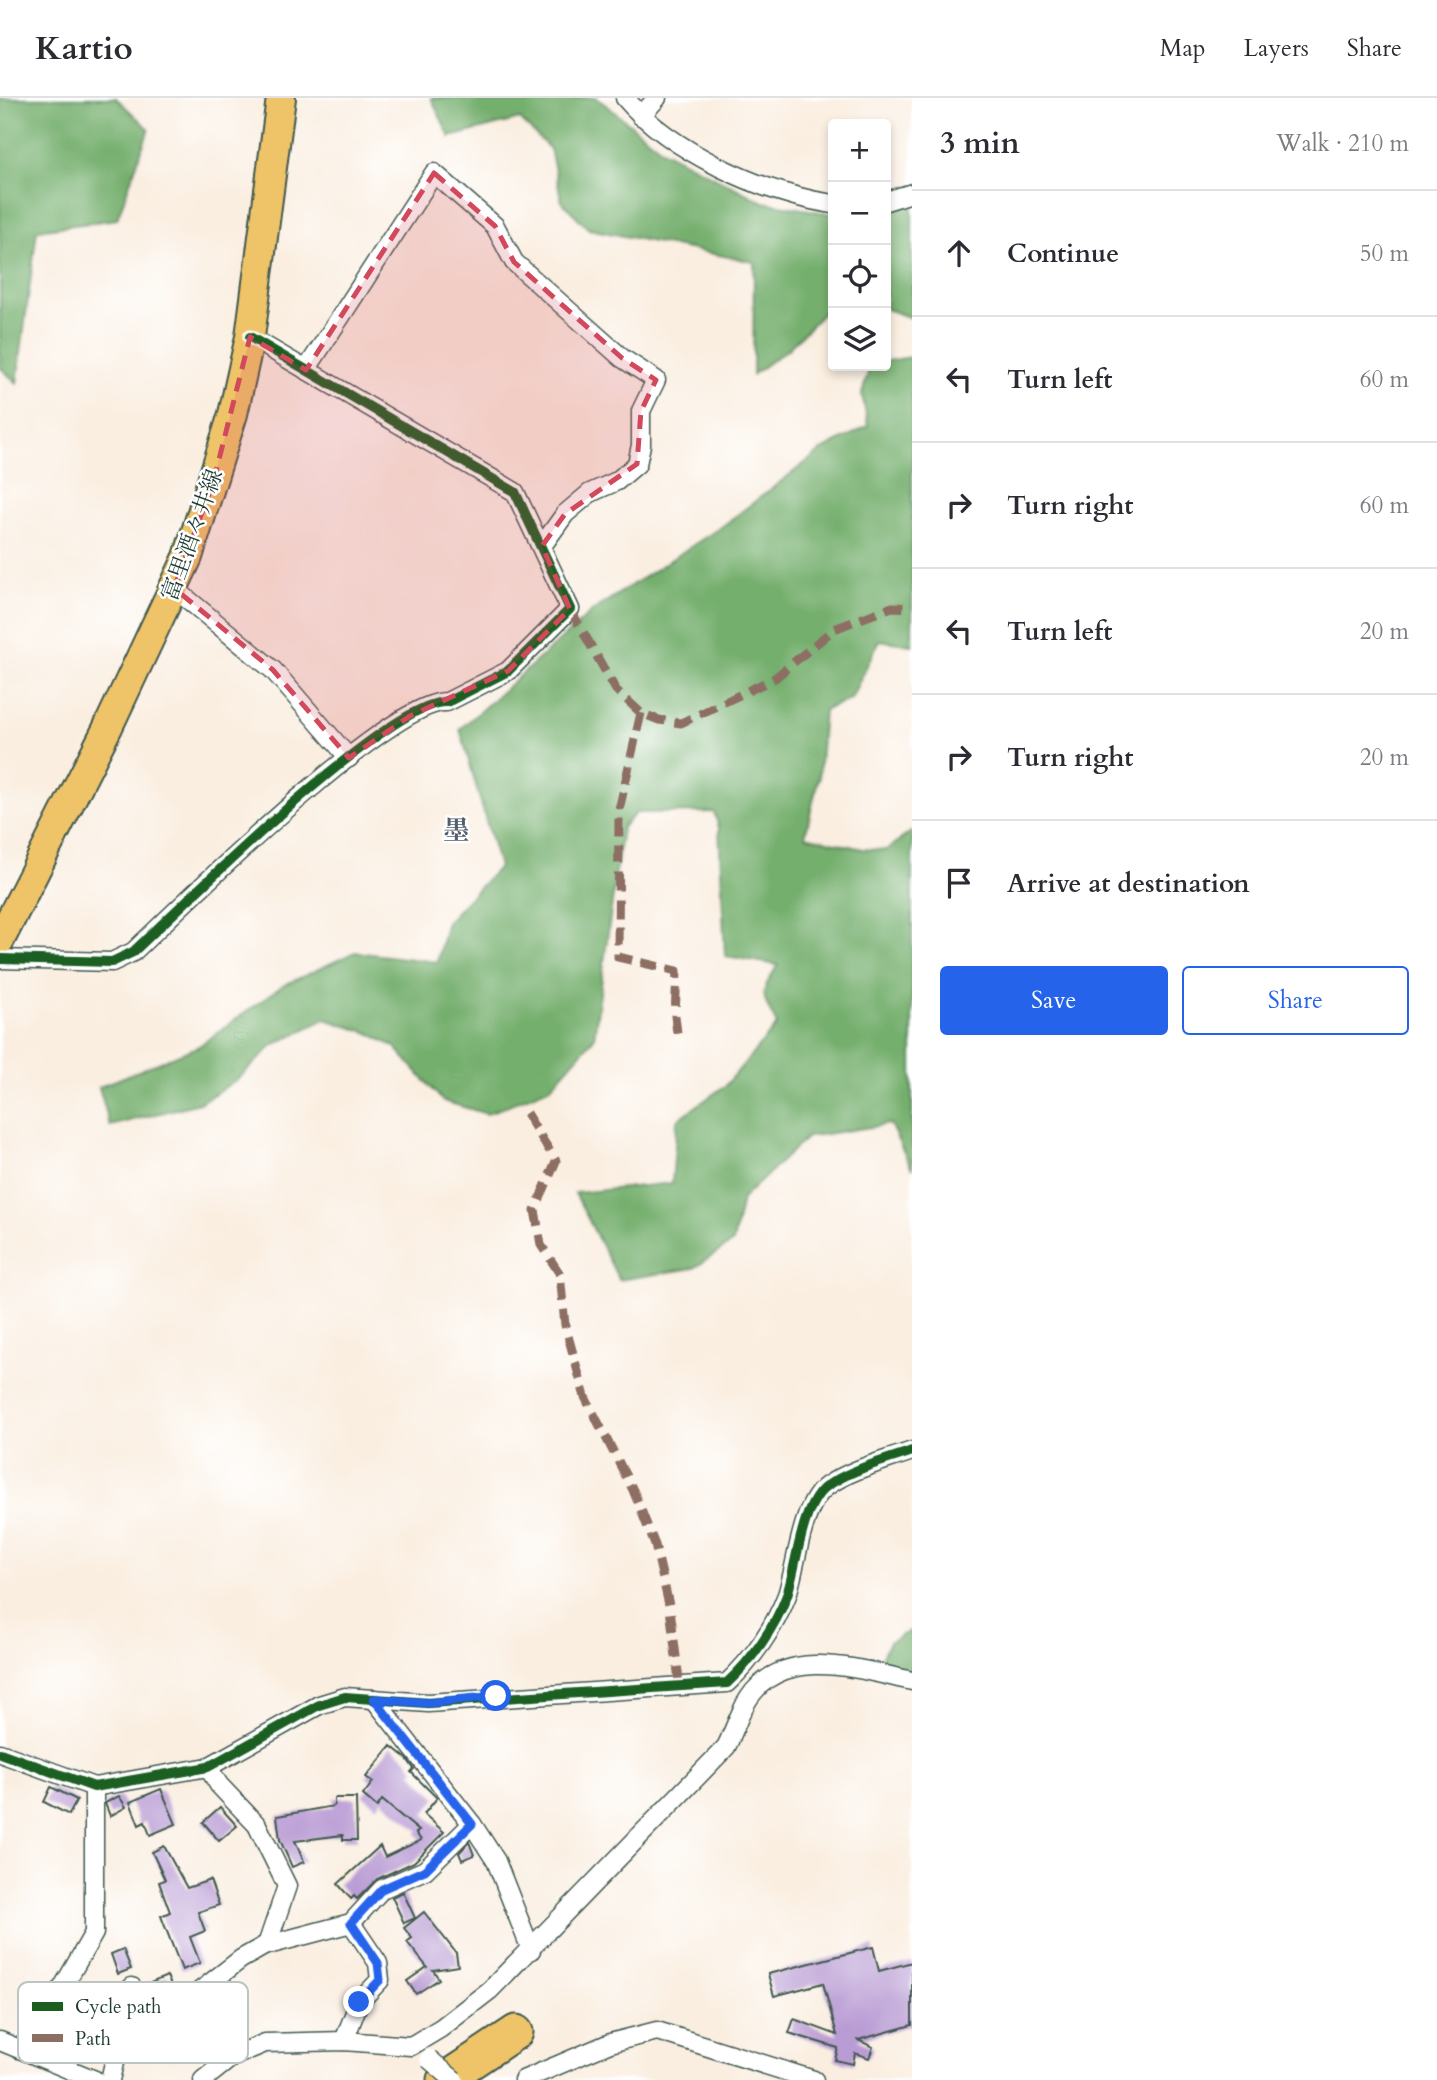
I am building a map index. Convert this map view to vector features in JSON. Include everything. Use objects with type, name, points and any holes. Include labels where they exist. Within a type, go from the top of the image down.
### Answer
[{"type":"highway","points":[[436,2069],[516,2032]]},
{"type":"main road","name":"富里酒々井線","points":[[0,940],[114,715],[174,587],[213,483],[250,338],[281,98]]},
{"type":"street","points":[[625,98],[641,117],[687,149],[793,197],[828,204]]},
{"type":"street","points":[[641,117],[657,98]]},
{"type":"street","points":[[306,370],[434,173],[495,226],[514,262],[622,358],[656,380],[641,411],[641,445],[637,464],[617,481],[590,493],[565,514],[542,546]]},
{"type":"street","points":[[891,199],[912,193]]},
{"type":"street","points":[[0,959],[112,962],[133,953],[250,840],[349,758],[410,716],[440,702],[447,702],[508,671],[570,609],[515,492],[250,338]]},
{"type":"street","points":[[174,587],[273,670],[349,758]]},
{"type":"street","points":[[0,1753],[94,1787],[208,1768],[319,1705],[345,1697],[428,1703],[727,1683],[743,1668],[782,1605],[811,1505],[826,1486],[912,1451]]},
{"type":"street","points":[[248,2050],[265,2043],[344,2041],[411,2046],[475,2004],[531,1950],[726,1748],[743,1710],[755,1691],[767,1680],[793,1668],[811,1664],[912,1682]]},
{"type":"street","points":[[727,1683],[743,1710]]},
{"type":"street","points":[[374,1699],[472,1824],[496,1861],[531,1950]]},
{"type":"street","points":[[208,1768],[225,1793],[257,1825],[287,1886],[267,1945]]},
{"type":"street","points":[[66,1982],[94,1933],[94,1787]]},
{"type":"street","points":[[211,1982],[240,1959],[267,1945],[351,1923],[382,1889],[425,1870],[472,1824]]},
{"type":"street","points":[[344,2041],[359,2002],[380,1980],[378,1963],[351,1923]]},
{"type":"street","points":[[523,2080],[610,2043],[657,2031],[814,2080]]},
{"type":"street","points":[[0,2041],[18,2048]]},
{"type":"street","points":[[411,2046],[436,2069],[454,2080]]},
{"type":"street","points":[[54,2063],[95,2080]]},
{"type":"street","points":[[110,2080],[114,2063]]},
{"type":"street","points":[[203,2080],[224,2063]]},
{"type":"highlighted area","points":[[434,173],[495,226],[514,262],[622,358],[656,380],[641,411],[637,464],[565,514],[542,546],[570,609],[508,671],[410,716],[349,758],[273,670],[174,588],[213,483],[250,337],[306,370]]},
{"type":"green space","points":[[0,98],[116,98],[149,129],[117,219],[37,230],[17,383],[0,367]]},
{"type":"green space","points":[[431,98],[597,98],[665,152],[763,202],[828,213],[828,308],[788,349],[753,374],[754,262],[589,229],[562,202],[550,149],[520,119],[450,137]]},
{"type":"green space","points":[[912,203],[912,318],[891,311],[891,210]]},
{"type":"green space","points":[[912,357],[912,645],[879,640],[851,699],[824,710],[819,776],[805,836],[863,849],[887,850],[912,831],[912,1169],[890,1124],[807,1137],[742,1199],[733,1242],[694,1268],[619,1280],[575,1193],[672,1183],[677,1120],[726,1085],[777,1025],[764,994],[778,965],[725,956],[719,828],[714,812],[636,813],[622,827],[594,1038],[551,1087],[487,1114],[443,1101],[395,1047],[369,1033],[325,1019],[273,1045],[237,1080],[199,1103],[110,1126],[99,1087],[199,1046],[282,986],[355,952],[437,962],[447,921],[499,867],[460,729],[595,609],[724,525],[822,450],[868,426],[862,394],[869,371],[891,371],[891,360]]},
{"type":"green space","points":[[912,1630],[912,1677],[892,1672],[881,1658],[889,1642]]},
{"type":"building","points":[[391,1746],[407,1759],[414,1769],[411,1772],[437,1798],[424,1814],[444,1832],[414,1862],[377,1879],[357,1899],[354,1896],[351,1899],[338,1884],[380,1846],[385,1857],[421,1840],[416,1833],[419,1831],[382,1800],[377,1807],[363,1795],[373,1782],[366,1777]]},
{"type":"building","points":[[51,1787],[77,1800],[69,1815],[44,1802]]},
{"type":"building","points":[[161,1789],[176,1824],[150,1835],[145,1822],[139,1825],[130,1802]]},
{"type":"building","points":[[119,1796],[126,1807],[110,1816],[105,1803]]},
{"type":"building","points":[[334,1798],[356,1798],[357,1840],[343,1840],[343,1835],[295,1841],[304,1862],[292,1867],[280,1840],[277,1816],[334,1806]]},
{"type":"building","points":[[220,1807],[237,1826],[219,1841],[203,1822]]},
{"type":"building","points":[[469,1842],[474,1855],[462,1860],[459,1853]]},
{"type":"building","points":[[164,1846],[187,1888],[210,1880],[219,1905],[198,1912],[205,1931],[190,1937],[200,1963],[182,1970],[161,1916],[170,1912],[159,1882],[165,1880],[152,1852]]},
{"type":"building","points":[[403,1892],[415,1918],[404,1923],[392,1897]]},
{"type":"building","points":[[424,1912],[456,1953],[458,1966],[433,1970],[439,1979],[416,1994],[407,1981],[427,1967],[407,1942],[412,1938],[404,1928]]},
{"type":"building","points":[[873,1947],[879,1971],[912,1962],[912,2025],[858,2040],[873,2047],[869,2058],[855,2053],[853,2064],[835,2060],[838,2048],[789,2033],[794,2019],[837,2035],[823,1983],[774,1996],[768,1974]]},
{"type":"building","points":[[123,1949],[131,1969],[118,1974],[111,1954]]},
{"type":"building","points":[[167,1976],[170,1982],[153,1982]]},
{"type":"marked path","points":[[570,609],[616,690],[641,713],[659,720],[681,723],[775,678],[834,629],[892,607],[912,608]]},
{"type":"marked path","points":[[641,713],[619,810],[618,957],[677,971],[675,1016],[678,1041]]},
{"type":"marked path","points":[[526,1113],[556,1161],[535,1210],[541,1245],[560,1274],[565,1325],[585,1397],[633,1490],[655,1545],[670,1609],[680,1688]]},
{"type":"cycle path","points":[[0,959],[112,962],[133,952],[239,852],[336,767],[381,733],[419,710],[447,702],[508,671],[570,609],[515,492],[250,337]]},
{"type":"cycle path","points":[[0,1753],[94,1787],[208,1767],[319,1705],[345,1697],[428,1703],[727,1683],[762,1642],[782,1607],[806,1520],[818,1495],[827,1486],[847,1475],[912,1451]]},
{"type":"district","name":"墨","points":[[456,830]]},
{"type":"route","points":[[359,2002],[380,1980],[380,1971],[378,1963],[351,1923],[382,1889],[425,1870],[472,1824],[406,1744],[374,1699],[428,1703],[496,1696]]}]
